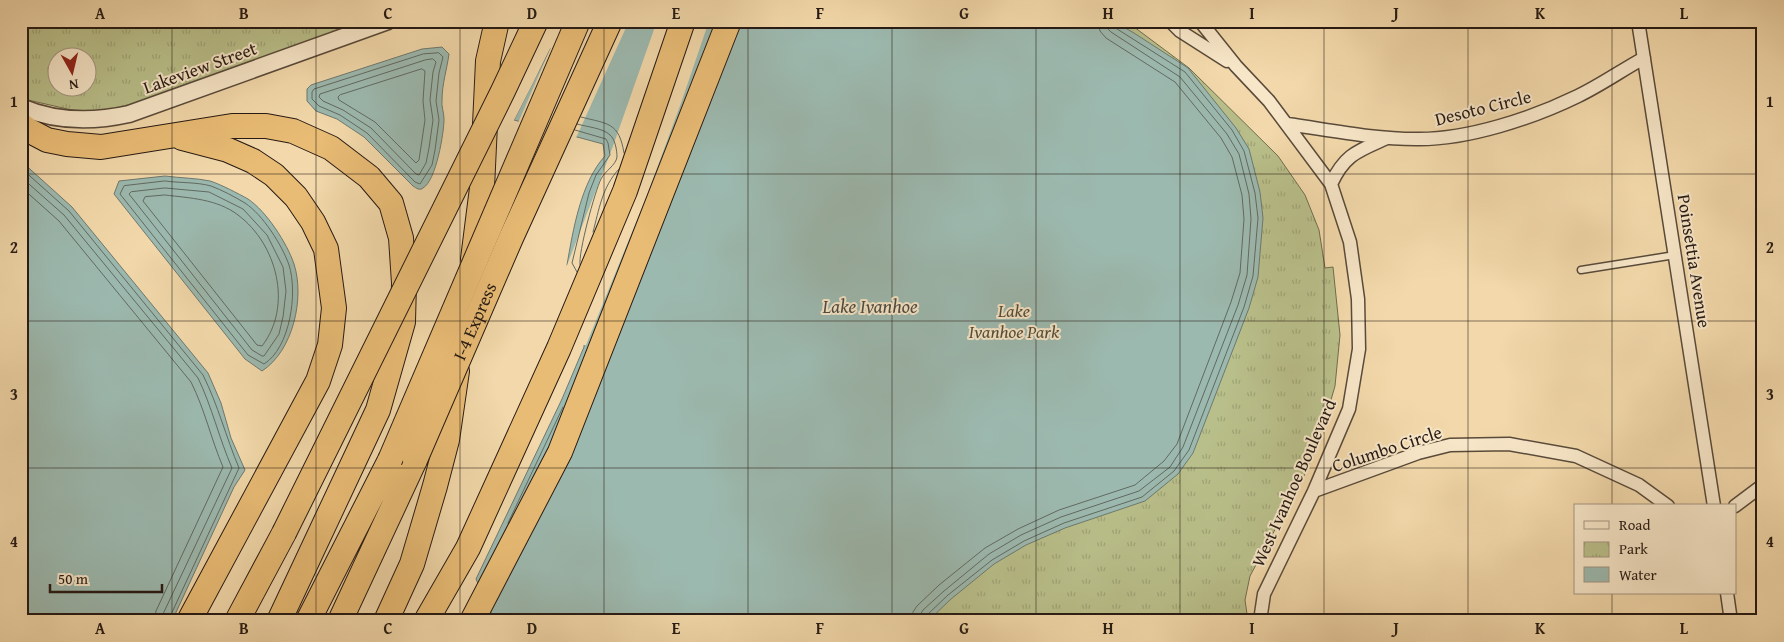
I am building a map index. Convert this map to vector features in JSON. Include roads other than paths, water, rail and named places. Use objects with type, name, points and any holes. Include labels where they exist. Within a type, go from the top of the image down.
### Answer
[{"type":"highway","points":[[386,621],[412,564],[447,440],[482,188],[488,61],[498,21]]},
{"type":"highway","points":[[237,621],[284,533],[536,21]]},
{"type":"highway","name":"I-4 Express","points":[[308,621],[390,460],[578,21]]},
{"type":"highway","name":"I-4 Express","points":[[340,621],[415,460],[511,238],[610,21]]},
{"type":"highway","points":[[426,621],[468,548],[559,348],[625,191],[684,21]]},
{"type":"highway","points":[[472,621],[560,452],[729,21]]},
{"type":"highway","points":[[21,125],[47,140],[101,147],[232,126],[266,126],[293,131],[331,148],[369,177],[391,203],[401,238],[404,283],[403,322],[378,410],[279,621]]},
{"type":"highway","points":[[173,136],[228,150],[253,162],[274,175],[296,196],[313,222],[326,249],[334,308],[330,345],[318,381],[189,621]]},
{"type":"street","name":"Lakeview Street","points":[[21,107],[36,114],[72,119],[95,120],[129,114],[388,21]]},
{"type":"street","name":"West Ivanhoe Boulevard","points":[[1170,21],[1180,31],[1236,66]]},
{"type":"street","name":"West Ivanhoe Boulevard","points":[[1200,21],[1236,66],[1269,101],[1331,184],[1350,242],[1358,299],[1359,349],[1349,409],[1314,491],[1264,594],[1261,614],[1263,621]]},
{"type":"street","name":"Poinsettia Avenue","points":[[1638,21],[1714,504]]},
{"type":"street","name":"Desoto Circle","points":[[1287,124],[1387,138],[1435,138],[1463,134],[1541,112],[1579,96],[1644,58]]},
{"type":"street","points":[[1331,184],[1338,168],[1355,152],[1387,138]]},
{"type":"street","name":"Columbo Circle","points":[[1314,491],[1418,453],[1450,445],[1509,444],[1576,456],[1639,485],[1665,504]]},
{"type":"street","points":[[1736,505],[1763,486]]},
{"type":"street","points":[[1727,594],[1731,621]]},
{"type":"lane","points":[[1581,270],[1675,255]]},
{"type":"water","name":"Lake Ivanhoe","points":[[609,21],[1113,21],[1188,68],[1236,128],[1249,149],[1260,192],[1263,218],[1258,277],[1249,308],[1193,453],[1178,474],[1145,501],[1065,528],[1026,545],[994,564],[951,599],[928,621],[491,621],[492,615],[476,579],[562,399],[584,347],[584,321],[579,286],[567,265],[579,207],[590,179],[605,156],[603,144],[514,120],[550,49],[588,29]]},
{"type":"water","points":[[442,47],[449,54],[442,94],[443,135],[432,176],[428,184],[422,189],[413,186],[364,137],[337,119],[316,111],[307,101],[307,89],[311,85],[422,49]]},
{"type":"water","points":[[21,161],[72,207],[208,373],[221,403],[231,438],[245,470],[234,487],[172,621],[21,621]]},
{"type":"water","points":[[165,176],[210,181],[248,199],[269,219],[291,256],[297,278],[298,292],[294,323],[282,351],[262,371],[245,359],[114,194],[119,181]]},
{"type":"park label","name":"Lake Ivanhoe Park","points":[[1014,321]]}]
